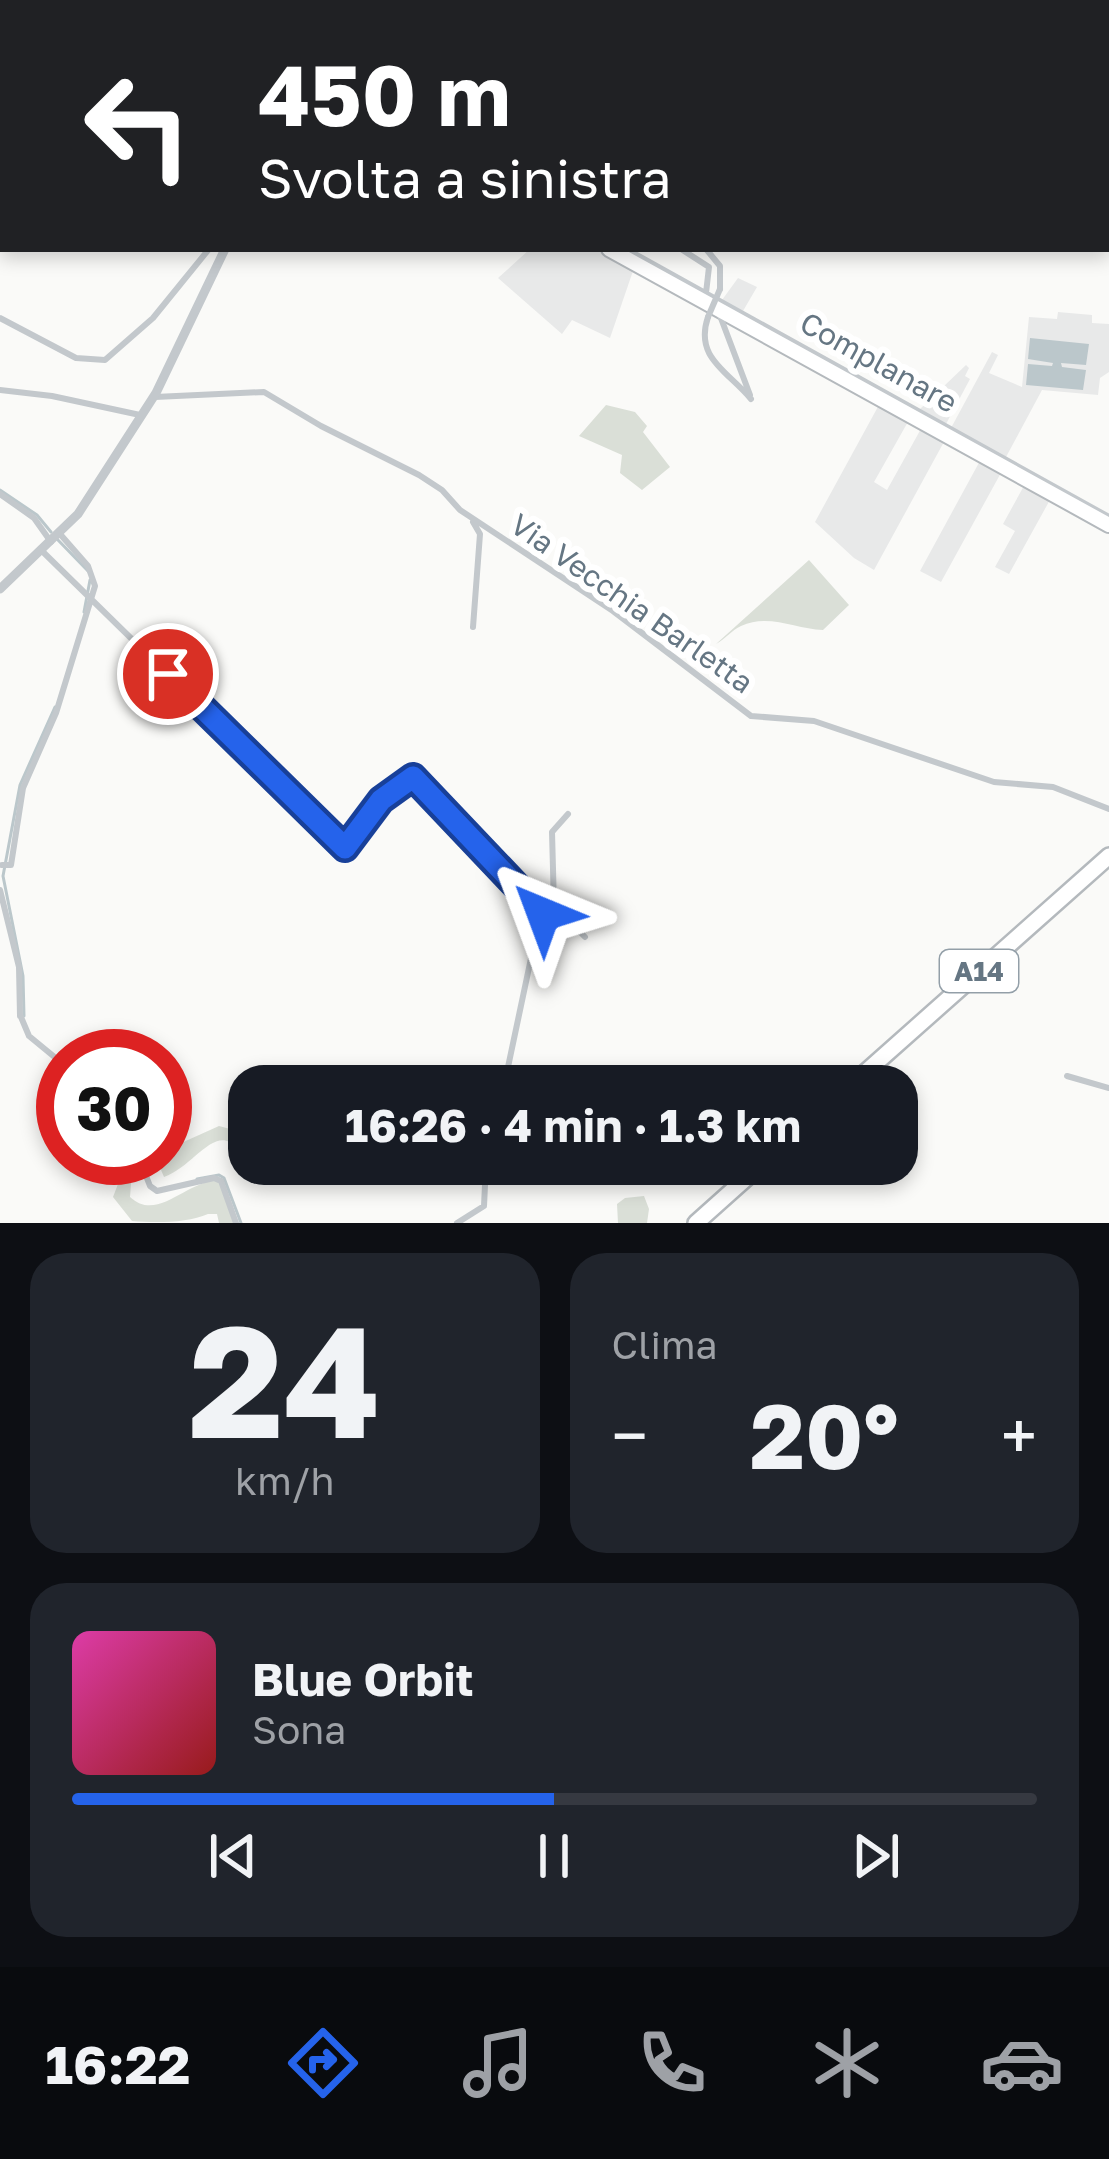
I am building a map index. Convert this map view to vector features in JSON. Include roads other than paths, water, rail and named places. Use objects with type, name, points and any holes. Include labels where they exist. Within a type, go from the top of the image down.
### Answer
[{"type":"highway","points":[[619,252],[1109,522]]},
{"type":"highway","name":"A14","points":[[877,1065],[1109,858]]},
{"type":"highway","points":[[699,1223],[742,1185]]},
{"type":"street","points":[[0,317],[76,358],[105,360],[154,318],[207,252]]},
{"type":"street","points":[[0,589],[78,514],[154,397],[224,252]]},
{"type":"street","points":[[617,252],[631,265]]},
{"type":"street","name":"Complanare","points":[[620,252],[706,293],[1109,522]]},
{"type":"street","points":[[686,252],[709,267],[706,293]]},
{"type":"street","points":[[708,252],[720,266],[720,289],[708,317],[705,349],[728,377],[742,382]]},
{"type":"street","name":"Complanare","points":[[656,282],[1109,522]]},
{"type":"street","points":[[717,312],[751,399]]},
{"type":"street","points":[[723,328],[727,317]]},
{"type":"street","points":[[723,328],[737,323]]},
{"type":"street","points":[[728,377],[740,372],[740,365]]},
{"type":"street","points":[[0,390],[140,415]]},
{"type":"street","name":"Via Vecchia Barletta","points":[[154,397],[264,392],[442,490],[506,543],[602,603],[751,716],[814,721],[994,782],[1053,787],[1109,808]]},
{"type":"street","points":[[442,490],[479,533],[473,626]]},
{"type":"street","points":[[0,494],[56,537],[95,579],[56,714],[23,788],[11,865],[2,867]]},
{"type":"street","points":[[41,550],[345,848],[381,800],[411,776],[543,914],[509,1065]]},
{"type":"street","points":[[511,881],[528,898],[586,936],[554,906],[552,832],[568,814]]},
{"type":"street","points":[[0,890],[19,967],[21,1016],[36,1042]]},
{"type":"street","points":[[1067,1076],[1109,1088]]},
{"type":"street","points":[[192,1183],[220,1180],[236,1223]]},
{"type":"street","points":[[150,1185],[157,1192],[186,1185]]},
{"type":"street","points":[[457,1223],[484,1206],[486,1185]]},
{"type":"waterway","points":[[0,490],[37,515],[51,532]]},
{"type":"waterway","points":[[57,539],[88,571]]},
{"type":"waterway","points":[[84,612],[90,580]]},
{"type":"waterway","points":[[24,1016],[23,976],[3,876],[20,785],[55,707]]},
{"type":"waterway","points":[[197,1179],[224,1178],[241,1223]]}]
